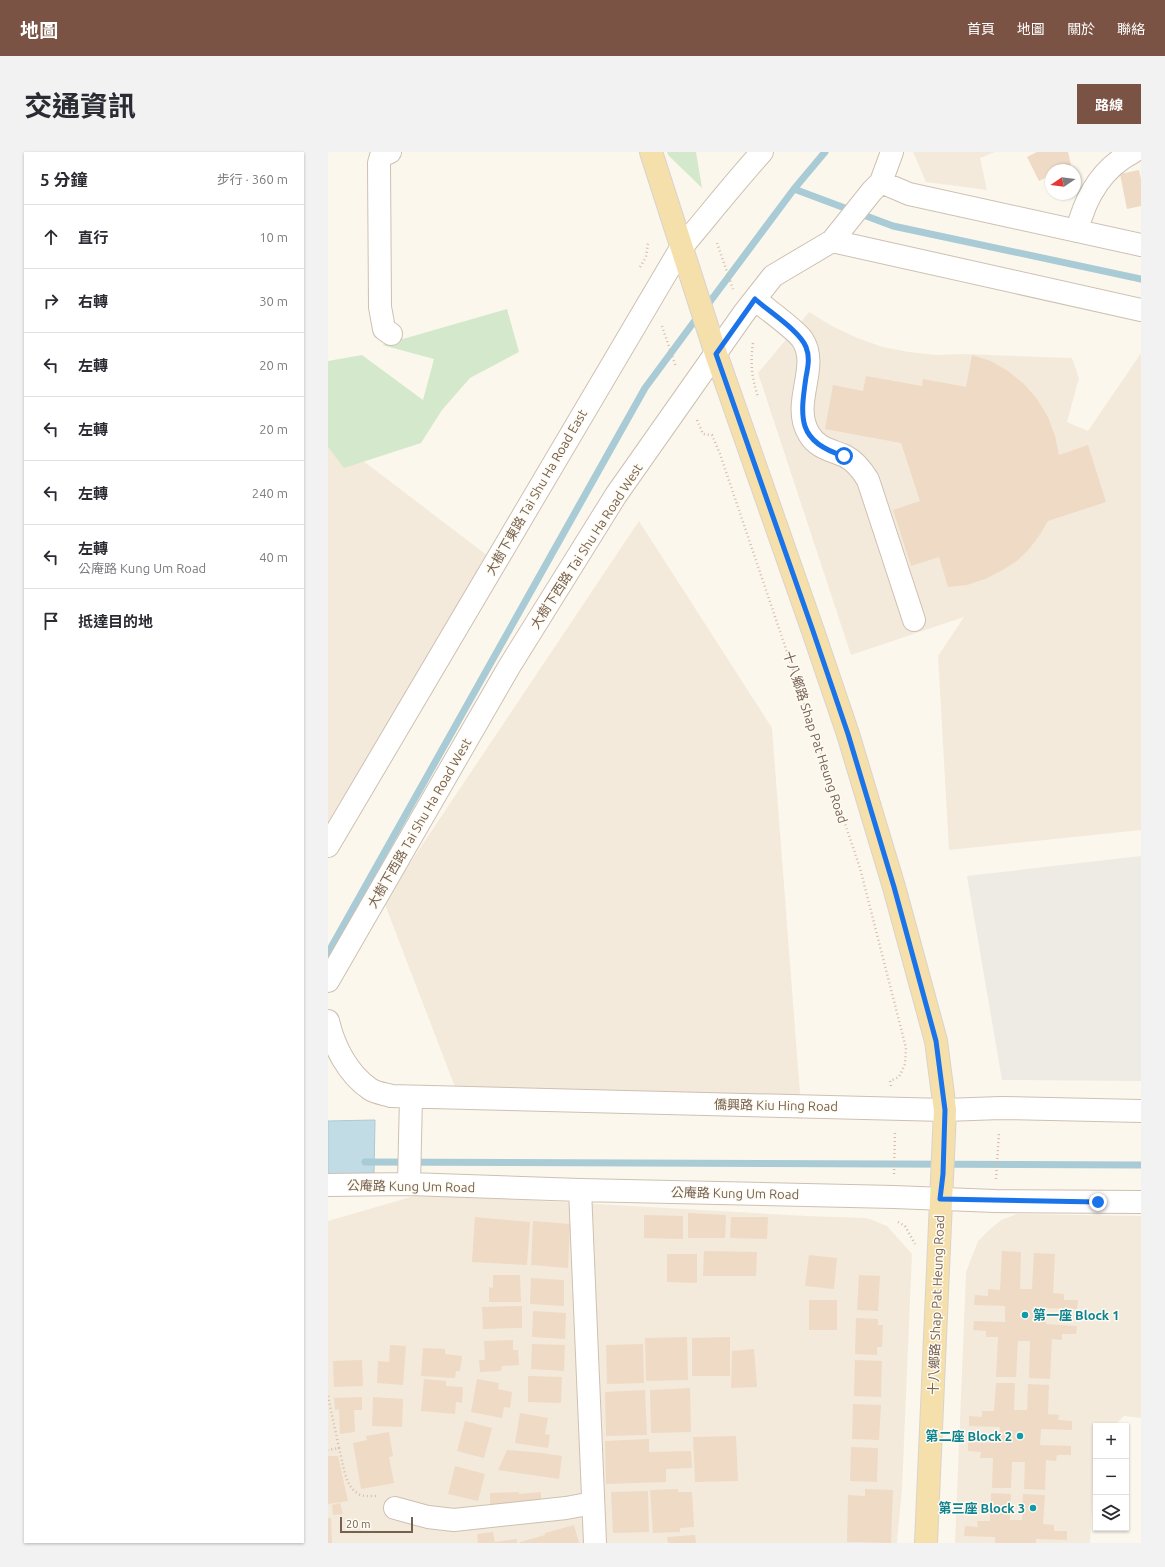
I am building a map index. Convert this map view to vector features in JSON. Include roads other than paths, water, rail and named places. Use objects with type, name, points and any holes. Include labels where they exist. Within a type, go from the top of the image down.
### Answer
[{"type":"main road","name":"十八鄉路 Shap Pat Heung Road","points":[[651,152],[683,255],[714,347],[848,734],[894,887],[936,1041],[945,1115],[943,1174],[940,1199],[939,1267],[926,1543]]},
{"type":"street","points":[[390,152],[381,156],[379,163],[380,307],[384,329],[391,334]]},
{"type":"street","name":"大樹下東路 Tai Shu Ha Road East","points":[[328,846],[683,255],[706,219],[732,185],[762,152]]},
{"type":"street","name":"大樹下西路 Tai Shu Ha Road West","points":[[328,980],[509,667],[683,386],[714,347],[745,297],[773,276],[838,234],[876,187],[892,152]]},
{"type":"street","points":[[1077,231],[1082,212],[1090,194],[1101,178],[1113,166],[1133,152]]},
{"type":"street","points":[[876,187],[1141,244]]},
{"type":"street","points":[[838,234],[1141,310]]},
{"type":"street","points":[[745,297],[801,338],[806,347],[808,358],[802,406],[802,416],[805,427],[817,444],[825,449],[852,460],[861,469],[868,480],[914,620]]},
{"type":"street","name":"僑興路 Kiu Hing Road","points":[[328,1021],[339,1054],[356,1078],[372,1090],[391,1096],[895,1116],[945,1115],[1001,1108],[1141,1111]]},
{"type":"street","points":[[409,1184],[411,1097]]},
{"type":"street","name":"公庵路 Kung Um Road","points":[[328,1185],[409,1184],[940,1199],[1141,1202]]},
{"type":"street","points":[[580,1190],[595,1543]]},
{"type":"street","points":[[395,1508],[428,1517],[454,1520],[566,1508],[593,1503]]},
{"type":"water","points":[[375,1120],[374,1173],[328,1174],[328,1121]]},
{"type":"waterway","points":[[706,307],[794,189],[825,152]]},
{"type":"waterway","points":[[794,189],[893,226],[1141,279]]},
{"type":"waterway","points":[[328,953],[645,388],[699,315]]},
{"type":"waterway","points":[[365,1162],[1141,1165]]},
{"type":"place","name":"第一座 Block 1","points":[[1025,1315]]},
{"type":"place","name":"第二座 Block 2","points":[[1020,1436]]},
{"type":"place","name":"第三座 Block 3","points":[[1033,1508]]}]
